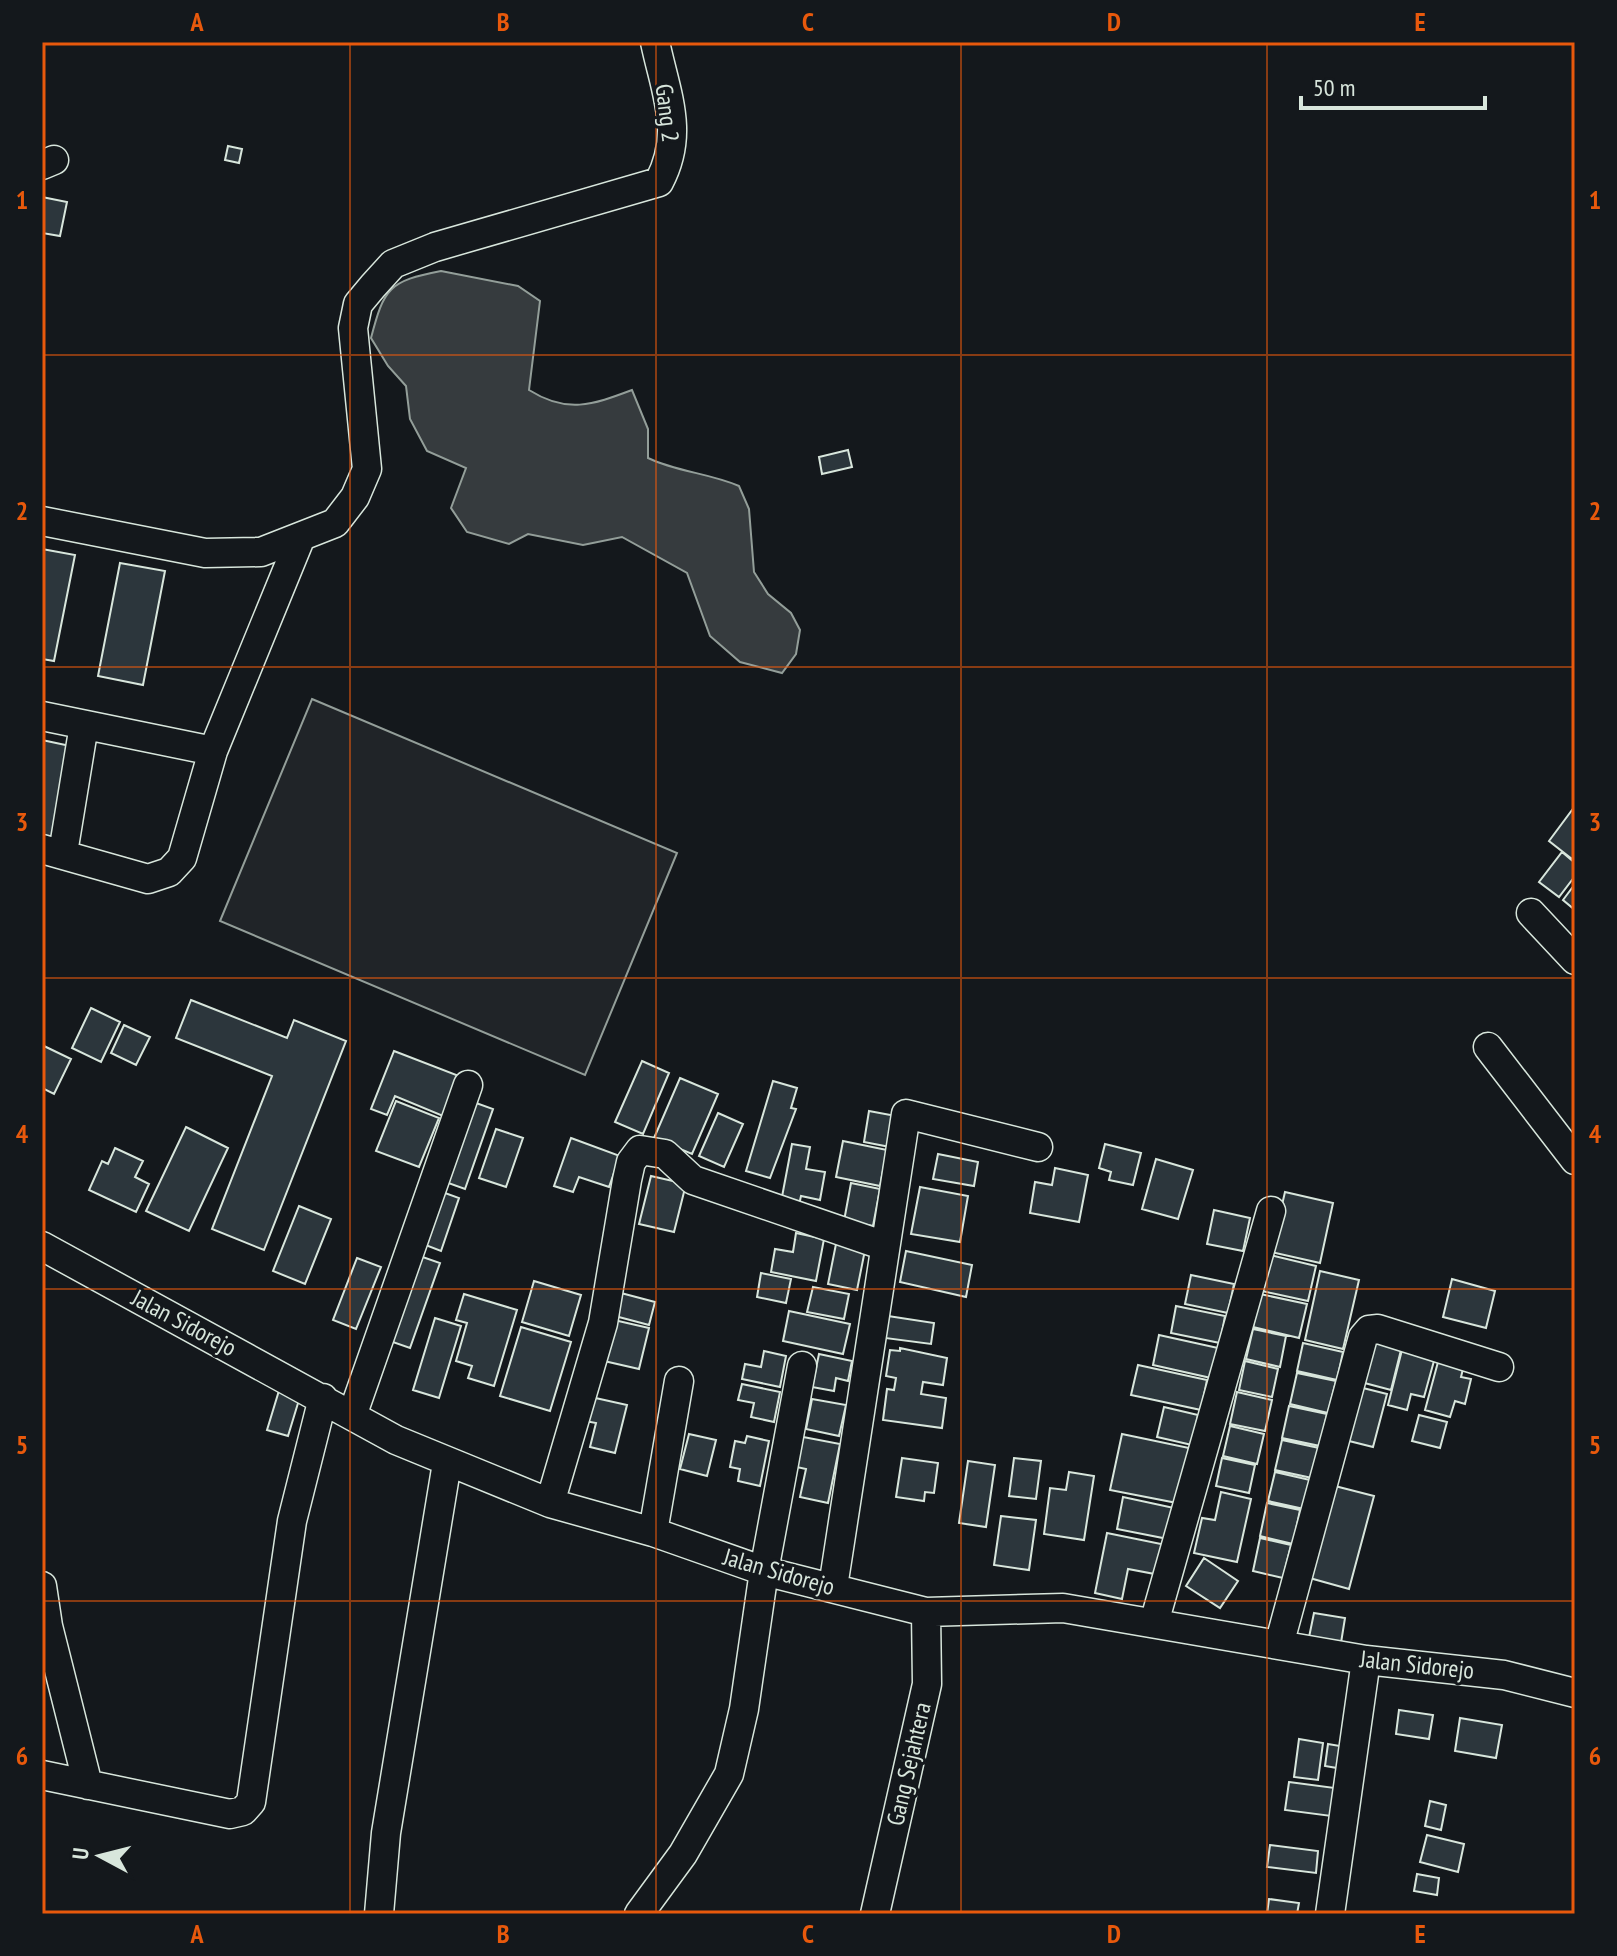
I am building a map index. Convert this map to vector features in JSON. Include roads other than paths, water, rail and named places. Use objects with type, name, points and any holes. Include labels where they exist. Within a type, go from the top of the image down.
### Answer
[{"type":"street","name":"Gang 2","points":[[300,539],[335,523],[355,497],[367,469],[353,328],[358,304],[393,264],[435,247],[659,182],[671,159],[675,138],[655,42]]},
{"type":"street","points":[[42,521],[205,553],[261,552],[300,539]]},
{"type":"street","points":[[84,725],[52,851],[148,879],[169,872],[182,858],[213,751],[300,539]]},
{"type":"street","points":[[42,716],[213,751]]},
{"type":"street","points":[[1531,913],[1575,960]]},
{"type":"street","points":[[1488,1047],[1575,1160]]},
{"type":"street","points":[[353,1413],[468,1085]]},
{"type":"street","points":[[833,1587],[906,1114],[1038,1147]]},
{"type":"street","points":[[550,1503],[603,1323],[627,1180],[631,1162],[640,1150],[665,1154],[693,1180],[885,1246]]},
{"type":"street","points":[[1154,1623],[1271,1211]]},
{"type":"street","name":"Jalan Sidorejo","points":[[42,1246],[353,1413],[396,1440],[447,1463],[550,1503],[653,1532],[764,1571],[926,1612],[1063,1608],[1366,1660],[1504,1675],[1575,1693]]},
{"type":"street","points":[[1279,1645],[1359,1353],[1369,1330],[1378,1329],[1499,1367]]},
{"type":"street","points":[[639,1914],[683,1854],[729,1774],[744,1709],[764,1571],[802,1366]]},
{"type":"street","points":[[653,1532],[679,1381]]},
{"type":"street","points":[[42,1775],[230,1814],[243,1811],[251,1802],[292,1521],[323,1398]]},
{"type":"street","points":[[379,1914],[386,1833],[447,1463]]},
{"type":"street","points":[[42,1586],[48,1626],[88,1785]]},
{"type":"street","name":"Gang Sejahtera","points":[[875,1914],[927,1684],[926,1612]]},
{"type":"street","points":[[1330,1914],[1366,1660]]}]
